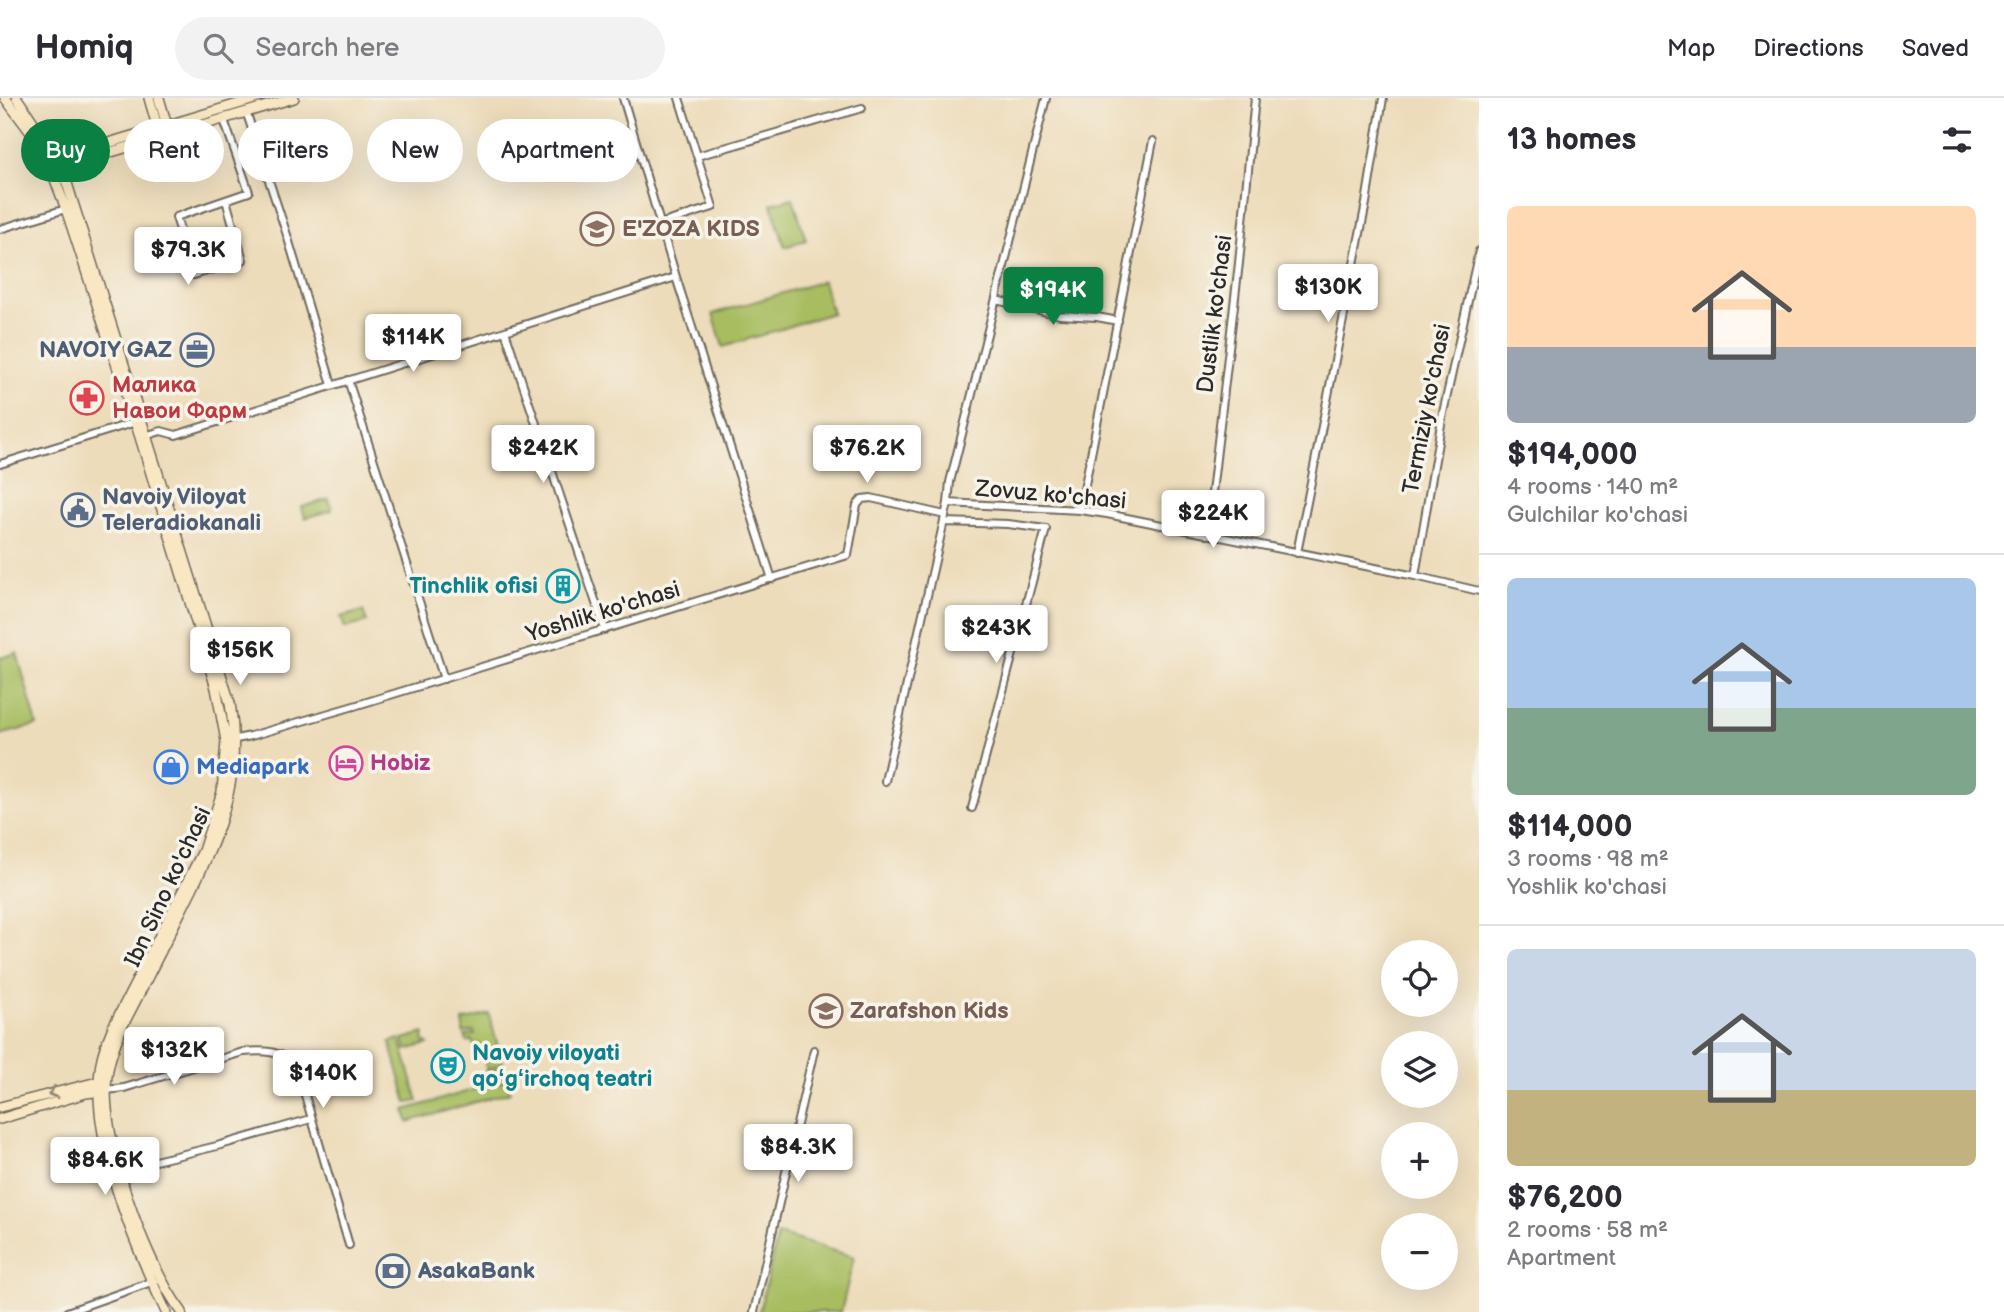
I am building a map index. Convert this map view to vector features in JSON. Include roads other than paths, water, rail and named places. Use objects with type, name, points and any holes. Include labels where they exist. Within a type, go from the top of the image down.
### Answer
[{"type":"main road","points":[[5,98],[21,119]]},
{"type":"main road","points":[[17,98],[29,119]]},
{"type":"main road","points":[[149,98],[159,119]]},
{"type":"main road","points":[[159,98],[162,119]]},
{"type":"main road","points":[[244,107],[258,98]]},
{"type":"main road","points":[[203,119],[244,107],[294,98]]},
{"type":"main road","points":[[62,182],[144,436],[230,740],[222,792],[203,851],[113,1027],[102,1057],[105,1142],[133,1234],[157,1280],[166,1312]]},
{"type":"main road","points":[[0,1107],[103,1086]]},
{"type":"main road","points":[[0,1119],[103,1086]]},
{"type":"main road","points":[[157,1280],[181,1312]]},
{"type":"street","points":[[623,98],[676,277],[772,579]]},
{"type":"street","points":[[660,224],[713,207],[679,98]]},
{"type":"street","points":[[886,781],[945,518],[950,482],[1045,98]]},
{"type":"street","name":"Dustlik ko'chasi","points":[[1207,535],[1240,263],[1255,98]]},
{"type":"street","points":[[1297,553],[1366,203],[1382,98]]},
{"type":"street","points":[[244,107],[287,235],[332,386]]},
{"type":"street","points":[[697,156],[862,108]]},
{"type":"street","points":[[222,113],[249,192],[176,217],[194,275],[243,260],[226,200]]},
{"type":"street","points":[[1080,510],[1153,141]]},
{"type":"street","points":[[0,229],[71,208]]},
{"type":"street","name":"Termiziy ko'chasi","points":[[1415,576],[1443,413],[1479,251]]},
{"type":"street","points":[[144,436],[161,431],[176,435],[676,277]]},
{"type":"street","points":[[996,300],[1060,315],[1118,320]]},
{"type":"street","points":[[505,331],[606,630]]},
{"type":"street","points":[[348,380],[444,679]]},
{"type":"street","points":[[0,464],[138,421]]},
{"type":"street","name":"Yoshlik ko'chasi","points":[[230,740],[444,679],[848,555],[857,505],[862,499],[871,498],[945,518]]},
{"type":"street","name":"Zovuz ko'chasi","points":[[948,503],[1080,510],[1479,591]]},
{"type":"street","points":[[945,518],[1046,530],[972,808]]},
{"type":"street","points":[[754,1312],[814,1050]]},
{"type":"street","points":[[103,1086],[124,1088],[235,1054],[279,1052],[297,1068],[349,1245]]},
{"type":"street","points":[[116,1171],[218,1146],[311,1119]]},
{"type":"street","points":[[67,1312],[157,1280]]},
{"type":"place","name":"E'ZOZA KIDS","points":[[597,229]]},
{"type":"place","name":"NAVOIY GAZ","points":[[197,350]]},
{"type":"place","name":"Малика Навои Фарм","points":[[87,398]]},
{"type":"place","name":"Navoiy Viloyat Teleradiokanali","points":[[78,510]]},
{"type":"place","name":"Tinchlik ofisi","points":[[563,586]]},
{"type":"place","name":"Hobiz","points":[[346,763]]},
{"type":"place","name":"Mediapark","points":[[171,767]]},
{"type":"place","name":"Zarafshon Kids","points":[[826,1011]]},
{"type":"place","name":"Navoiy viloyati qoʻgʻirchoq teatri","points":[[448,1066]]},
{"type":"place","name":"AsakaBank","points":[[393,1271]]}]
